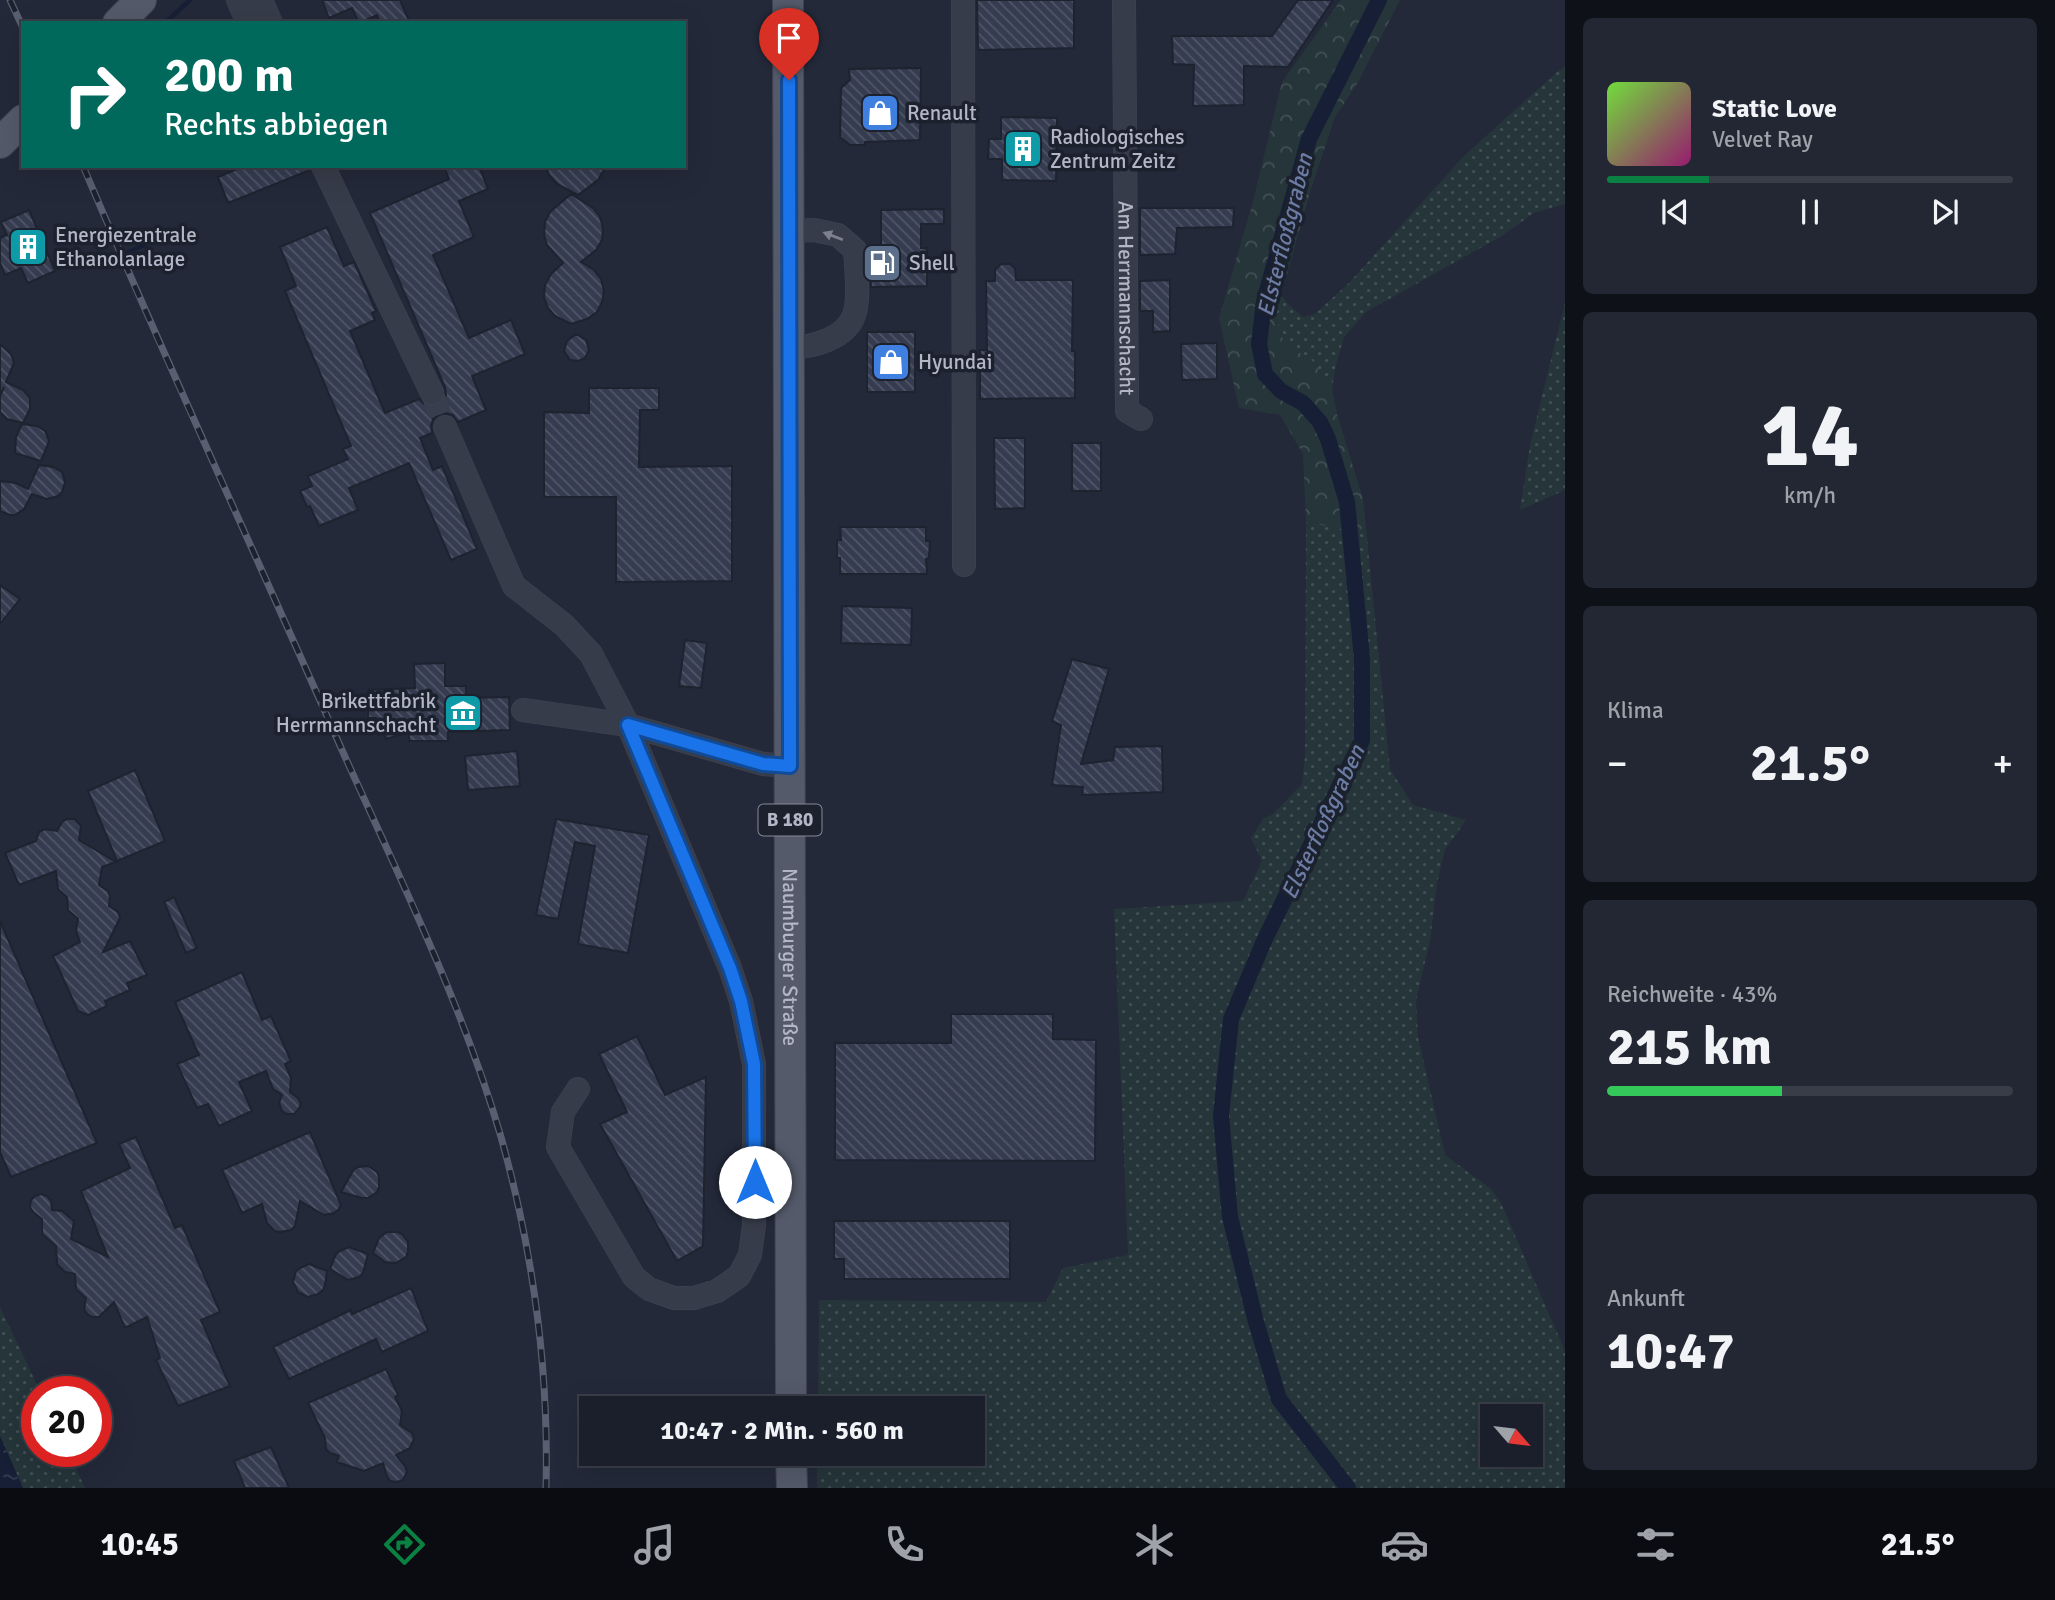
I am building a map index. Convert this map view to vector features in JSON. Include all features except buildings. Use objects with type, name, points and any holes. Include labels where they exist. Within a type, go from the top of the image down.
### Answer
[{"type":"main road","name":"Naumburger Straße","points":[[788,0],[791,1396]]},
{"type":"main road","points":[[0,143],[21,122]]},
{"type":"main road","points":[[792,1466],[792,1488]]},
{"type":"street","points":[[238,0],[247,21]]},
{"type":"street","points":[[261,0],[270,21]]},
{"type":"street","points":[[963,0],[964,565]]},
{"type":"street","name":"Am Herrmannschacht","points":[[1124,0],[1127,411],[1141,419]]},
{"type":"street","points":[[324,168],[432,393]]},
{"type":"street","points":[[790,231],[812,230],[838,235],[855,250],[856,290],[855,316],[842,333],[811,346],[790,348]]},
{"type":"street","points":[[445,427],[514,586],[564,625],[591,654],[628,725],[730,968],[741,1001],[754,1064],[754,1225],[750,1255],[739,1276],[718,1291],[694,1298],[674,1298],[649,1289],[634,1277],[558,1147],[563,1112],[578,1089]]},
{"type":"street","points":[[523,710],[628,725],[763,764],[790,766]]},
{"type":"green space","points":[[1341,0],[1400,0],[1357,84],[1335,117],[1310,192],[1285,282],[1275,306],[1280,334],[1288,347],[1310,358],[1332,388],[1337,414],[1363,499],[1366,528],[1350,531],[1306,522],[1303,454],[1280,415],[1239,408],[1219,318],[1252,205],[1282,82]]},
{"type":"green space","points":[[1565,67],[1565,204],[1534,213],[1500,237],[1366,312],[1344,337],[1332,388],[1310,358],[1288,347],[1280,334],[1275,306],[1280,294],[1303,317],[1315,314],[1349,283],[1463,157]]},
{"type":"green space","points":[[1565,303],[1565,490],[1520,510],[1530,445]]},
{"type":"green space","points":[[1306,522],[1350,531],[1366,528],[1390,769],[1413,805],[1466,820],[1445,850],[1437,883],[1430,941],[1416,1000],[1418,1037],[1445,1155],[1491,1189],[1501,1203],[1565,1351],[1565,1488],[817,1488],[817,1466],[985,1466],[985,1396],[818,1396],[819,1300],[1046,1302],[1063,1268],[1128,1255],[1114,909],[1243,901],[1262,861],[1251,838],[1263,819],[1273,814],[1302,784],[1305,756]]},
{"type":"green space","points":[[0,1307],[33,1376],[21,1376],[21,1467],[75,1467],[85,1488],[23,1488],[0,1436]]},
{"type":"water","points":[[0,1436],[23,1488],[0,1488]]},
{"type":"waterway","points":[[167,21],[190,0]]},
{"type":"waterway","name":"Elsterfloßgraben","points":[[1348,1488],[1279,1399],[1256,1322],[1230,1217],[1221,1116],[1231,1019],[1264,941],[1362,740],[1362,658],[1347,502],[1328,439],[1320,422],[1303,403],[1281,391],[1265,374],[1259,344],[1264,302],[1309,139],[1379,0]]},
{"type":"waterway","points":[[128,252],[145,245]]},
{"type":"tunnel","points":[[432,393],[445,427]]},
{"type":"railway","points":[[10,0],[21,24]]},
{"type":"railway","points":[[84,168],[428,941],[468,1038],[501,1137],[530,1267],[542,1355],[546,1488]]},
{"type":"place","name":"Renault","points":[[880,113]]},
{"type":"place","name":"Radiologisches Zentrum Zeitz","points":[[1023,149]]},
{"type":"place","name":"Energiezentrale Ethanolanlage","points":[[28,247]]},
{"type":"place","name":"Shell","points":[[882,263]]},
{"type":"place","name":"Hyundai","points":[[891,362]]},
{"type":"place","name":"Brikettfabrik Herrmannschacht","points":[[463,713]]},
{"type":"route","points":[[755,1182],[754,1064],[741,1001],[730,968],[628,725],[763,764],[790,766],[789,80]]}]
